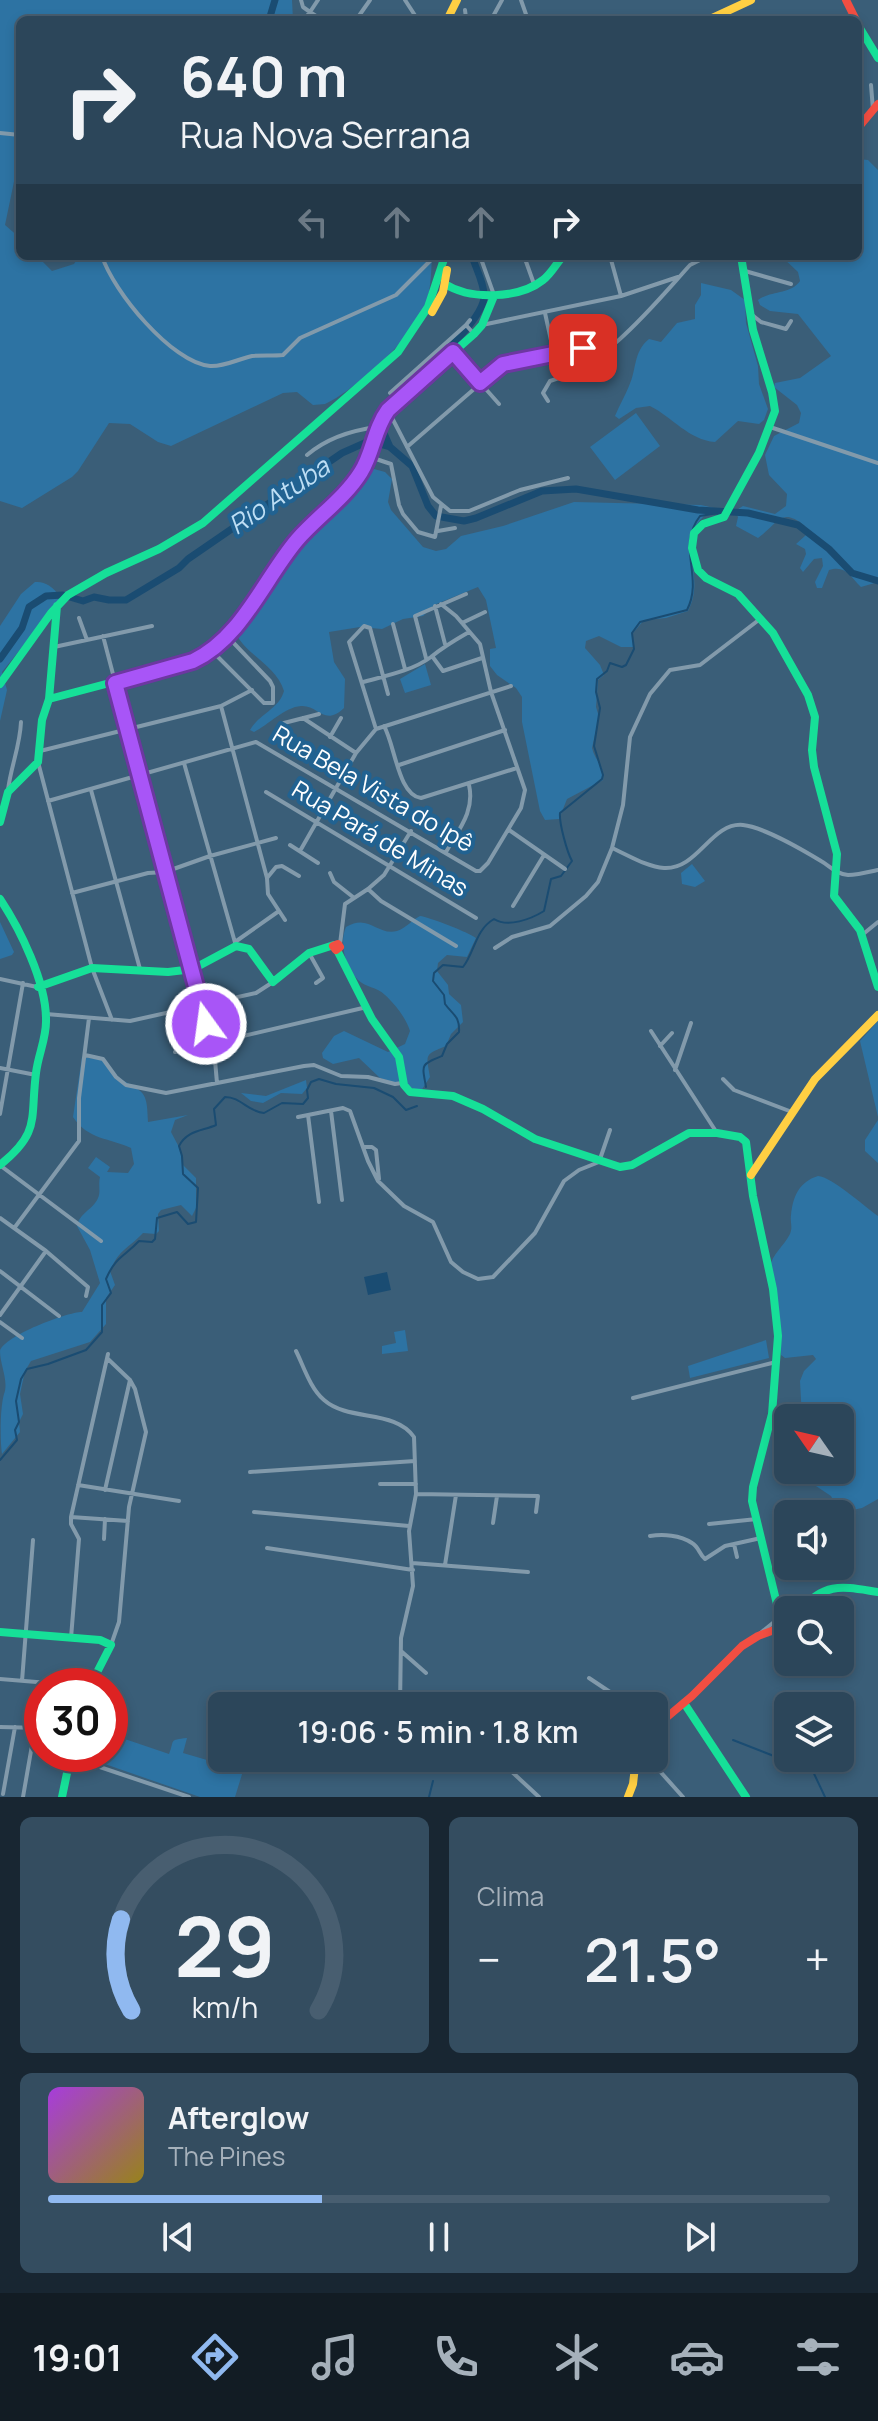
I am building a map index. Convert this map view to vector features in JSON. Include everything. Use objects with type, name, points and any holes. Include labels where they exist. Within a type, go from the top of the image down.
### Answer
[{"type":"main road","points":[[722,16],[751,0]]},
{"type":"main road","points":[[848,4],[857,0]]},
{"type":"main road","points":[[862,31],[878,58]]},
{"type":"main road","points":[[862,123],[876,107]]},
{"type":"main road","points":[[415,333],[432,302],[444,260]]},
{"type":"main road","points":[[0,684],[62,601],[106,573],[170,543],[203,523],[398,352],[449,287],[446,260]]},
{"type":"main road","points":[[449,287],[494,296],[535,286],[560,260]]},
{"type":"main road","points":[[741,260],[750,313],[775,411],[759,453],[727,512],[721,519],[703,524],[694,533],[692,548],[696,566],[706,578],[738,594],[775,635],[795,668],[815,713],[814,767],[837,854],[834,896],[862,935],[878,987]]},
{"type":"main road","points":[[49,699],[193,661],[211,650],[257,599],[297,541],[359,476],[388,410],[474,334],[482,325],[494,296]]},
{"type":"main road","points":[[0,822],[8,792],[38,762],[62,601]]},
{"type":"main road","points":[[0,899],[14,920],[46,1014],[30,1135],[23,1147],[0,1165]]},
{"type":"main road","points":[[38,987],[92,968],[193,969],[239,945],[273,982],[309,953],[337,947],[372,1019],[399,1057],[406,1087],[416,1094],[453,1096],[483,1109],[531,1137],[620,1167],[628,1166],[689,1133],[717,1133],[744,1139],[776,1308],[778,1336],[771,1420],[752,1501],[775,1596]]},
{"type":"main road","points":[[751,1175],[818,1076],[878,1015]]},
{"type":"main road","points":[[812,1596],[824,1588],[837,1587],[878,1592]]},
{"type":"main road","points":[[668,1716],[738,1649],[774,1631]]},
{"type":"main road","points":[[0,1632],[100,1640],[111,1645],[98,1668]]},
{"type":"main road","points":[[684,1703],[746,1797]]},
{"type":"main road","points":[[62,1797],[67,1772]]},
{"type":"main road","points":[[628,1797],[634,1772]]},
{"type":"street","points":[[301,0],[303,7],[316,16]]},
{"type":"street","points":[[307,16],[318,0]]},
{"type":"street","points":[[405,0],[415,16]]},
{"type":"street","points":[[465,10],[466,16]]},
{"type":"street","points":[[871,85],[876,107]]},
{"type":"street","points":[[104,260],[120,292],[169,348],[194,363],[213,367],[252,356],[283,355],[300,338],[396,295],[430,260]]},
{"type":"street","points":[[481,260],[494,296]]},
{"type":"street","points":[[525,260],[535,286]]},
{"type":"street","points":[[611,260],[621,296]]},
{"type":"street","points":[[548,401],[543,393],[550,381],[576,373],[596,360],[690,265],[700,260]]},
{"type":"street","points":[[742,270],[791,284]]},
{"type":"street","points":[[482,325],[621,296],[680,276]]},
{"type":"street","points":[[545,313],[554,354]]},
{"type":"street","points":[[750,313],[761,322],[786,329],[791,321]]},
{"type":"street","points":[[390,393],[470,320]]},
{"type":"street","points":[[466,325],[474,334]]},
{"type":"street","points":[[407,447],[503,364],[615,341]]},
{"type":"street","points":[[453,352],[499,404]]},
{"type":"street","points":[[388,410],[433,497],[450,511],[469,511],[520,490],[568,478]]},
{"type":"street","points":[[307,455],[317,446],[344,435],[378,427]]},
{"type":"street","points":[[770,427],[878,463]]},
{"type":"street","points":[[370,455],[391,464],[399,505],[418,532],[433,538],[438,531],[441,506]]},
{"type":"street","points":[[438,531],[455,528]]},
{"type":"street","points":[[466,594],[415,616],[429,657],[443,671],[482,658]]},
{"type":"street","points":[[438,605],[445,644]]},
{"type":"street","name":"Rua Bela Vista do Ipê","points":[[48,801],[260,743],[480,871],[509,830],[525,797],[491,692],[480,644],[462,623],[438,605]]},
{"type":"street","points":[[462,623],[485,612]]},
{"type":"street","points":[[79,618],[87,640]]},
{"type":"street","points":[[495,948],[512,937],[545,929],[595,887],[612,848],[625,797],[628,743],[654,688],[670,670],[700,665],[760,619]]},
{"type":"street","points":[[393,624],[405,669]]},
{"type":"street","points":[[54,647],[152,626]]},
{"type":"street","points":[[376,729],[349,642],[364,626],[370,628],[388,694]]},
{"type":"street","points":[[363,682],[405,669],[469,632]]},
{"type":"street","points":[[103,636],[214,1049],[217,1083]]},
{"type":"street","points":[[211,650],[264,703],[273,703],[270,681],[226,636]]},
{"type":"street","points":[[300,851],[356,753],[376,729],[511,686]]},
{"type":"street","points":[[40,751],[221,706],[252,690]]},
{"type":"street","points":[[221,706],[267,878],[268,894],[285,920]]},
{"type":"street","name":"Rua Bela Vista do Ipê","points":[[284,723],[319,714]]},
{"type":"street","points":[[303,718],[356,753]]},
{"type":"street","points":[[330,737],[341,718]]},
{"type":"street","points":[[8,792],[10,774],[20,745],[21,722]]},
{"type":"street","points":[[384,726],[408,793],[414,797],[421,798],[469,785],[517,768]]},
{"type":"street","points":[[399,765],[505,730]]},
{"type":"street","points":[[38,762],[92,968],[112,1020]]},
{"type":"street","points":[[184,763],[239,945]]},
{"type":"street","points":[[446,852],[470,811],[472,800],[469,785]]},
{"type":"street","points":[[91,790],[140,970]]},
{"type":"street","name":"Rua Pará de Minas","points":[[266,792],[476,918]]},
{"type":"street","points":[[612,848],[658,867],[673,867],[693,858],[722,832],[743,825],[819,859],[836,872],[852,875],[878,870]]},
{"type":"street","points":[[509,830],[565,869]]},
{"type":"street","points":[[337,947],[342,911],[353,897],[368,889],[391,867],[411,831]]},
{"type":"street","points":[[72,893],[148,873],[165,872],[276,838]]},
{"type":"street","points":[[290,845],[318,863]]},
{"type":"street","points":[[513,906],[544,855]]},
{"type":"street","points":[[267,878],[276,867],[282,866],[299,876]]},
{"type":"street","points":[[330,873],[334,882],[353,897]]},
{"type":"street","points":[[368,889],[381,901],[456,946]]},
{"type":"street","points":[[239,945],[249,933],[279,911]]},
{"type":"street","points":[[862,935],[878,922]]},
{"type":"street","points":[[239,945],[249,933]]},
{"type":"street","points":[[309,953],[323,978],[316,983]]},
{"type":"street","points":[[0,979],[38,987]]},
{"type":"street","points":[[46,1014],[130,1021],[256,993],[273,982]]},
{"type":"street","points":[[0,1114],[23,983]]},
{"type":"street","points":[[175,1052],[367,1007]]},
{"type":"street","points":[[15,1227],[79,1141],[79,1098],[89,1018]]},
{"type":"street","points":[[675,1071],[691,1023]]},
{"type":"street","points":[[651,1031],[717,1133]]},
{"type":"street","points":[[660,1046],[672,1033]]},
{"type":"street","points":[[85,1055],[103,1059],[126,1085],[156,1092],[175,1093],[314,1065],[341,1076],[373,1078],[406,1087]]},
{"type":"street","points":[[670,1063],[678,1061]]},
{"type":"street","points":[[0,1068],[36,1075]]},
{"type":"street","points":[[723,1079],[734,1090],[793,1113]]},
{"type":"street","points":[[298,1117],[345,1108],[350,1111],[378,1181],[404,1206],[433,1222],[445,1253],[455,1266],[473,1277],[487,1279],[496,1274],[535,1233],[564,1181],[579,1170],[599,1162],[610,1130]]},
{"type":"street","points":[[331,1111],[342,1200]]},
{"type":"street","points":[[308,1115],[319,1202]]},
{"type":"street","points":[[363,1147],[376,1150],[378,1181]]},
{"type":"street","points":[[0,1165],[101,1241]]},
{"type":"street","points":[[0,1218],[46,1251],[88,1287],[86,1296]]},
{"type":"street","points":[[0,1315],[46,1251]]},
{"type":"street","points":[[0,1271],[59,1316]]},
{"type":"street","points":[[0,1322],[22,1338]]},
{"type":"street","points":[[296,1351],[314,1389],[328,1403],[347,1412],[396,1423],[408,1430],[415,1442],[416,1494],[409,1526],[413,1592],[402,1632],[400,1692]]},
{"type":"street","points":[[71,1638],[79,1539],[71,1517],[108,1356],[135,1389],[146,1432],[128,1521],[119,1622],[111,1645]]},
{"type":"street","points":[[633,1398],[776,1362]]},
{"type":"street","points":[[105,1490],[130,1380]]},
{"type":"street","points":[[250,1472],[415,1461]]},
{"type":"street","points":[[380,1484],[416,1484]]},
{"type":"street","points":[[78,1485],[179,1501]]},
{"type":"street","points":[[416,1494],[538,1496],[536,1512]]},
{"type":"street","points":[[445,1565],[456,1495]]},
{"type":"street","points":[[493,1523],[497,1496]]},
{"type":"street","points":[[254,1512],[409,1526]]},
{"type":"street","points":[[71,1517],[128,1521]]},
{"type":"street","points":[[104,1539],[105,1519]]},
{"type":"street","points":[[709,1524],[757,1519]]},
{"type":"street","points":[[650,1536],[667,1535],[690,1542],[696,1545],[705,1559],[722,1547],[761,1538]]},
{"type":"street","points":[[0,1679],[22,1681],[33,1540]]},
{"type":"street","points":[[734,1544],[737,1557]]},
{"type":"street","points":[[267,1548],[413,1570]]},
{"type":"street","points":[[412,1563],[528,1572]]},
{"type":"street","points":[[753,1639],[774,1622]]},
{"type":"street","points":[[401,1651],[426,1673]]},
{"type":"street","points":[[589,1678],[610,1692]]},
{"type":"street","points":[[0,1727],[24,1727]]},
{"type":"street","points":[[3,1794],[15,1727]]},
{"type":"street","points":[[23,1797],[27,1772]]},
{"type":"street","points":[[119,1772],[189,1797]]},
{"type":"street","points":[[512,1772],[539,1797]]},
{"type":"street","points":[[661,1772],[683,1797]]},
{"type":"shaded area","points":[[0,0],[292,0],[293,16],[16,16],[16,172],[5,225],[16,235],[16,260],[41,260],[52,271],[74,264],[76,260],[432,260],[426,305],[416,323],[394,350],[365,377],[325,404],[313,405],[297,392],[283,393],[171,446],[158,442],[130,424],[109,423],[72,477],[22,508],[0,501]]},
{"type":"shaded area","points":[[862,159],[868,160],[878,170],[878,582],[861,587],[848,573],[835,569],[829,570],[822,588],[817,588],[815,582],[823,566],[822,558],[814,559],[803,572],[800,568],[806,554],[805,549],[796,544],[806,535],[805,526],[797,520],[784,517],[758,538],[736,526],[738,517],[735,511],[743,506],[775,514],[786,506],[787,494],[769,475],[765,455],[774,436],[799,423],[801,413],[797,405],[774,387],[775,383],[800,378],[831,356],[798,314],[770,311],[758,300],[796,285],[800,281],[798,272],[785,260],[862,260]]},
{"type":"shaded area","points":[[701,283],[731,290],[745,300],[746,323],[758,366],[759,384],[768,409],[759,424],[738,421],[715,442],[689,433],[650,406],[636,408],[619,419],[615,416],[632,380],[640,349],[649,339],[661,342],[677,323],[695,319]]},
{"type":"shaded area","points":[[636,413],[660,446],[615,480],[590,447]]},
{"type":"shaded area","points":[[374,469],[385,472],[392,479],[388,502],[391,510],[423,547],[436,551],[446,549],[461,536],[503,526],[574,502],[701,505],[714,508],[700,520],[693,532],[694,583],[688,611],[666,618],[644,620],[632,634],[634,647],[621,647],[599,636],[586,641],[585,648],[600,665],[604,675],[598,680],[596,707],[599,717],[592,748],[603,771],[603,780],[567,799],[559,819],[545,820],[540,811],[522,722],[522,697],[490,666],[490,649],[496,648],[486,600],[478,587],[434,605],[423,616],[403,619],[382,629],[360,627],[329,632],[334,662],[345,679],[344,708],[331,716],[307,707],[295,707],[254,732],[250,730],[278,702],[284,691],[274,673],[245,646],[236,632],[264,603],[299,548],[365,474]]},
{"type":"shaded area","points":[[35,582],[51,587],[59,595],[59,601],[2,672],[7,690],[0,721],[0,626],[21,594]]},
{"type":"shaded area","points":[[425,664],[431,685],[405,693],[400,679]]},
{"type":"shaded area","points":[[692,864],[705,881],[695,887],[682,884],[681,873]]},
{"type":"shaded area","points":[[420,916],[476,938],[467,957],[447,955],[438,963],[437,971],[448,985],[449,994],[461,1005],[463,1022],[451,1034],[446,1046],[428,1056],[430,1077],[421,1091],[380,1078],[359,1058],[333,1064],[323,1058],[322,1053],[334,1036],[344,1031],[388,1052],[405,1044],[410,1031],[403,1016],[382,992],[353,975],[343,940],[346,927],[354,923],[367,923],[390,932],[403,928]]},
{"type":"shaded area","points":[[0,922],[14,952],[0,959]]},
{"type":"shaded area","points":[[878,1021],[878,1117],[860,1041]]},
{"type":"shaded area","points":[[82,1057],[103,1060],[119,1078],[141,1091],[146,1099],[148,1122],[188,1115],[175,1120],[171,1132],[181,1151],[182,1164],[196,1178],[196,1208],[192,1216],[181,1205],[161,1210],[158,1214],[159,1231],[156,1234],[143,1233],[117,1258],[110,1271],[115,1285],[106,1298],[106,1324],[90,1342],[31,1361],[25,1371],[20,1394],[23,1414],[19,1422],[20,1432],[2,1454],[1,1415],[5,1384],[0,1351],[24,1332],[51,1320],[82,1312],[100,1283],[90,1250],[77,1226],[99,1196],[100,1177],[88,1168],[96,1157],[110,1167],[107,1172],[128,1173],[134,1164],[131,1148],[92,1134],[73,1117]]},
{"type":"shaded area","points":[[306,1080],[307,1088],[302,1094],[281,1093],[263,1103],[251,1101],[241,1093],[266,1096]]},
{"type":"shaded area","points":[[878,1120],[878,1163],[865,1151],[865,1140]]},
{"type":"shaded area","points":[[818,1176],[824,1178],[878,1216],[878,1499],[854,1510],[854,1500],[833,1500],[814,1484],[854,1484],[854,1404],[801,1404],[800,1381],[804,1371],[816,1359],[813,1355],[785,1358],[781,1355],[780,1326],[770,1267],[790,1234],[795,1196],[806,1182]]},
{"type":"shaded area","points":[[387,1272],[391,1290],[368,1295],[364,1277]]},
{"type":"shaded area","points":[[405,1330],[408,1351],[382,1354],[382,1346],[396,1343],[394,1332]]},
{"type":"shaded area","points":[[766,1340],[769,1358],[690,1378],[688,1366]]},
{"type":"shaded area","points":[[187,1738],[183,1753],[207,1760],[208,1757],[208,1772],[243,1772],[235,1797],[200,1797],[128,1772],[128,1740],[169,1754],[173,1742]]},
{"type":"waterway","points":[[270,16],[275,0]]},
{"type":"waterway","points":[[383,409],[470,325],[484,298],[474,260]]},
{"type":"waterway","points":[[383,431],[390,447]]},
{"type":"waterway","name":"Rio Atuba","points":[[0,659],[22,628],[29,607],[46,596],[63,595],[83,601],[94,597],[126,600],[179,568],[342,453],[369,441],[390,447],[412,466],[428,506],[436,516],[464,521],[542,491],[576,489],[698,510],[748,513],[798,525],[829,549],[852,573],[878,581]]},
{"type":"waterway","points":[[426,1087],[424,1066],[442,1056],[447,1044],[459,1032],[457,1019],[433,981],[434,973],[443,965],[463,967],[479,935],[494,919],[513,923],[544,911],[551,879],[561,876],[572,861],[560,813],[603,775],[594,746],[600,708],[597,679],[607,671],[610,663],[622,667],[626,665],[634,649],[632,633],[640,622],[687,610],[693,586],[690,551],[693,528],[700,516],[724,512]]},
{"type":"waterway","points":[[0,1460],[17,1440],[15,1430],[19,1422],[16,1401],[21,1379],[27,1369],[86,1350],[102,1332],[102,1305],[111,1293],[106,1279],[117,1261],[139,1241],[152,1242],[155,1239],[157,1218],[177,1212],[188,1224],[196,1222],[198,1188],[183,1174],[179,1146],[191,1134],[216,1125],[214,1109],[225,1097],[264,1113],[282,1103],[303,1104],[308,1098],[307,1090],[311,1082],[319,1079],[374,1088],[393,1097],[406,1110],[417,1106]]},
{"type":"waterway","points":[[733,1740],[779,1758],[796,1758],[809,1763],[825,1797]]},
{"type":"waterway","points":[[429,1797],[433,1781]]},
{"type":"traffic: fast","points":[[862,32],[878,58]]},
{"type":"traffic: fast","points":[[0,684],[51,613],[68,595],[203,523],[398,352],[428,307],[444,260]]},
{"type":"traffic: fast","points":[[445,284],[467,293],[508,294],[543,280],[560,260]]},
{"type":"traffic: fast","points":[[742,260],[753,330],[775,411],[759,453],[724,517],[703,524],[694,533],[692,548],[698,570],[706,578],[738,594],[773,633],[808,695],[815,717],[814,767],[837,854],[834,896],[860,930],[878,987]]},
{"type":"traffic: fast","points":[[49,699],[193,661],[225,638],[297,540],[354,481],[365,465],[388,410],[474,334],[482,325],[494,296]]},
{"type":"traffic: fast","points":[[0,822],[8,792],[38,762],[42,720],[49,699],[57,606]]},
{"type":"traffic: fast","points":[[0,899],[30,956],[42,989],[46,1019],[28,1134],[0,1165]]},
{"type":"traffic: fast","points":[[38,987],[92,968],[168,972],[193,969],[236,946],[249,949],[273,982],[309,953],[334,945]]},
{"type":"traffic: fast","points":[[337,950],[372,1019],[399,1057],[404,1085],[410,1092],[453,1096],[483,1109],[535,1139],[620,1167],[632,1165],[689,1133],[717,1133],[740,1137],[746,1142],[753,1196],[773,1289],[778,1336],[772,1414],[752,1501],[775,1596]]},
{"type":"traffic: fast","points":[[816,1596],[836,1588],[878,1592]]},
{"type":"traffic: fast","points":[[0,1632],[100,1640],[111,1645],[99,1668]]},
{"type":"traffic: fast","points":[[684,1703],[746,1797]]},
{"type":"traffic: fast","points":[[62,1797],[67,1772]]},
{"type":"traffic: slow","points":[[449,16],[457,0]]},
{"type":"traffic: slow","points":[[717,16],[751,0]]},
{"type":"traffic: slow","points":[[432,312],[443,292],[447,270]]},
{"type":"traffic: slow","points":[[751,1175],[815,1079],[878,1015]]},
{"type":"traffic: slow","points":[[628,1797],[634,1772]]},
{"type":"traffic: jam","points":[[846,0],[854,16]]},
{"type":"traffic: jam","points":[[862,123],[878,104]]},
{"type":"traffic: jam","points":[[338,944],[340,947],[336,950],[333,946],[338,944]]},
{"type":"traffic: jam","points":[[668,1716],[742,1646],[774,1630]]},
{"type":"route","points":[[206,1024],[115,683],[205,656],[226,636],[257,599],[297,541],[359,476],[370,457],[378,427],[388,410],[453,352],[480,383],[503,364],[583,348]]}]
